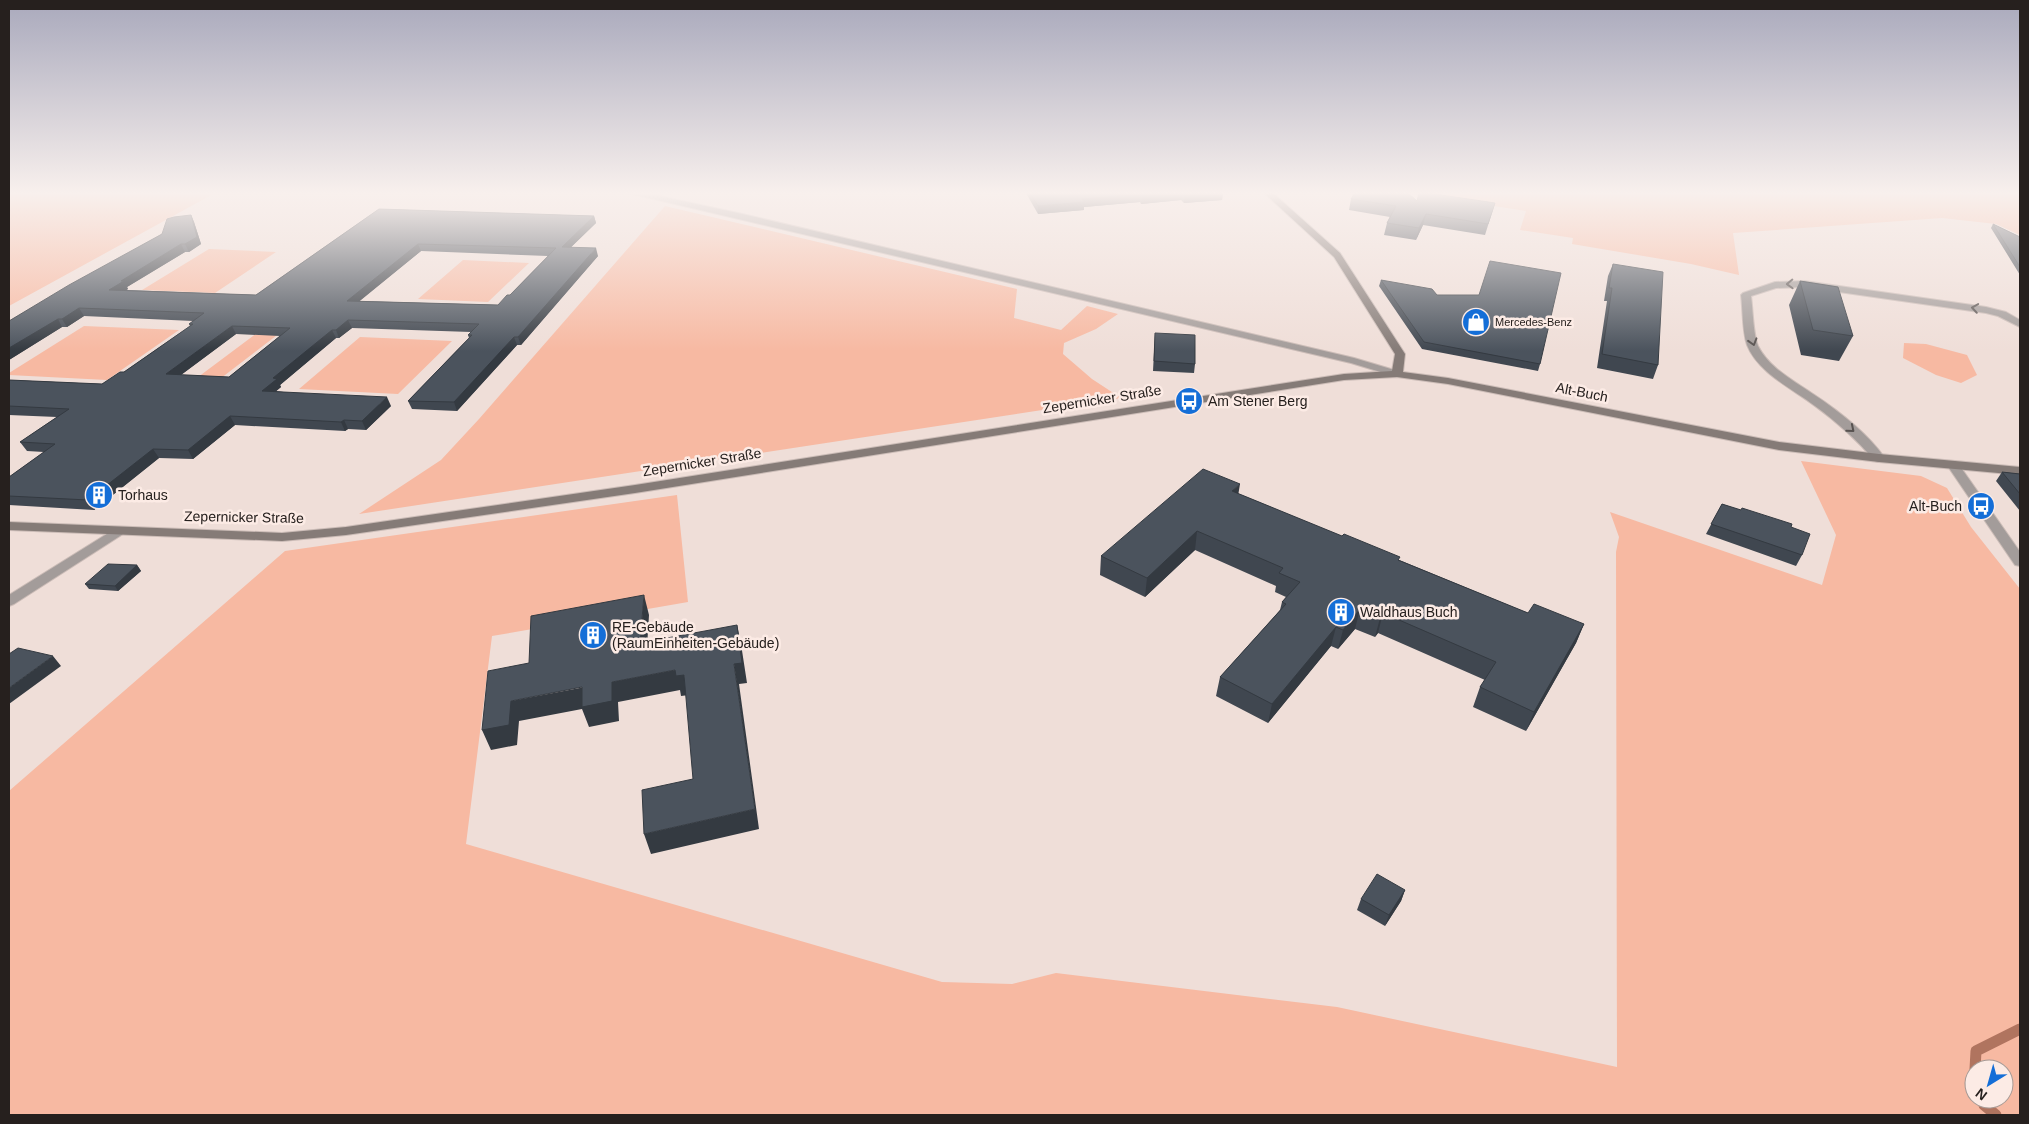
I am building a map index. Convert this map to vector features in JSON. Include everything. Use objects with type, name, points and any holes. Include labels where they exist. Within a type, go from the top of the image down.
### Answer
[{"type":"main road","points":[[1326,245],[1337,255],[1400,354],[1396,374]]},
{"type":"main road","name":"Alt-Buch","points":[[1396,374],[1448,381],[1779,446],[1880,458],[2020,471]]},
{"type":"main road","name":"Zepernicker Straße","points":[[9,526],[282,537],[346,531],[636,489],[1334,379],[1396,374]]},
{"type":"street","points":[[863,245],[1354,361],[1396,374]]},
{"type":"street","points":[[1880,458],[1856,432],[1772,368],[1755,350],[1752,344],[1746,295],[1775,285],[1817,285],[1986,310],[2002,314],[2020,324]]},
{"type":"street","points":[[1952,465],[2020,562]]},
{"type":"street","points":[[9,601],[118,531]]},
{"type":"shaded area","points":[[9,245],[119,245],[9,306]]},
{"type":"shaded area","points":[[631,245],[832,245],[1017,289],[1014,318],[1061,330],[1087,306],[1118,314],[1096,329],[1064,343],[1063,354],[1092,379],[1121,398],[359,514],[441,460]]},
{"type":"shaded area","points":[[1581,245],[1735,245],[1739,275],[1691,264]]},
{"type":"shaded area","points":[[209,249],[276,252],[215,293],[142,290]]},
{"type":"shaded area","points":[[463,260],[529,263],[488,302],[418,299]]},
{"type":"shaded area","points":[[277,318],[298,319],[186,405],[162,404]]},
{"type":"shaded area","points":[[84,326],[179,330],[107,380],[9,375],[9,373]]},
{"type":"shaded area","points":[[360,337],[452,341],[398,394],[299,389]]},
{"type":"shaded area","points":[[1904,343],[1926,344],[1967,355],[1977,375],[1961,383],[1936,375],[1903,358]]},
{"type":"shaded area","points":[[1801,461],[1921,476],[1947,488],[1971,527],[2020,589],[2020,1115],[9,1115],[9,791],[285,551],[677,495],[688,602],[492,636],[466,844],[942,982],[1012,984],[1056,973],[1337,1007],[1617,1067],[1616,552],[1619,537],[1610,512],[1822,585],[1836,535]]},
{"type":"building","points":[[141,245],[179,245],[109,290],[256,295],[327,245],[416,245],[347,301],[498,305],[556,248],[468,245],[564,245],[562,247],[596,248],[518,337],[514,337],[454,402],[408,401],[472,335],[468,335],[479,324],[348,320],[336,330],[332,330],[273,378],[277,379],[262,391],[387,397],[362,421],[344,420],[341,422],[230,416],[188,450],[153,449],[88,500],[9,496],[9,477],[55,444],[20,442],[69,409],[9,406],[9,380],[102,384],[120,372],[124,372],[193,324],[189,324],[204,313],[79,308],[9,348],[9,321]],"holes":[[[232,326],[290,328],[229,377],[166,374]]]},
{"type":"building","points":[[2006,245],[2020,245],[2020,267]]},
{"type":"building","name":"Mercedes-Benz","points":[[1490,261],[1561,273],[1540,364],[1424,342],[1381,280],[1432,289],[1437,295],[1479,295]]},
{"type":"building","points":[[1613,264],[1663,272],[1658,365],[1602,354],[1612,288],[1609,288]]},
{"type":"building","points":[[1800,281],[1838,287],[1853,336],[1813,330]]},
{"type":"building","points":[[1155,333],[1195,335],[1195,364],[1154,361]]},
{"type":"building","points":[[1203,469],[1240,484],[1232,491],[1342,536],[1344,534],[1400,557],[1398,560],[1528,613],[1534,604],[1584,624],[1534,712],[1480,687],[1496,662],[1383,613],[1380,618],[1360,609],[1343,630],[1336,627],[1272,704],[1220,677],[1286,604],[1282,602],[1300,582],[1279,573],[1283,568],[1197,531],[1147,578],[1101,556]]},
{"type":"building","points":[[2002,472],[2020,474],[2020,494]]},
{"type":"building","points":[[1722,504],[1741,510],[1742,508],[1792,524],[1791,527],[1810,534],[1802,555],[1711,524]]},
{"type":"building","points":[[108,564],[137,565],[115,586],[85,584]]},
{"type":"building","points":[[644,595],[640,643],[737,625],[742,663],[734,664],[755,809],[644,834],[642,790],[693,779],[684,675],[676,676],[675,670],[612,682],[612,701],[582,707],[582,687],[511,701],[509,725],[482,730],[488,671],[529,663],[531,616]]},
{"type":"building","points":[[18,648],[53,656],[9,688],[9,654]]},
{"type":"building","points":[[1377,874],[1405,890],[1389,915],[1361,899]]},
{"type":"waterway","points":[[1976,1059],[1976,1051],[2020,1029]]},
{"type":"waterway","points":[[1989,1109],[1996,1115]]},
{"type":"place","name":"Mercedes-Benz","points":[[1476,322]]},
{"type":"place","name":"Am Stener Berg","points":[[1189,401]]},
{"type":"place","name":"Torhaus","points":[[99,495]]},
{"type":"place","name":"Alt-Buch","points":[[1981,506]]},
{"type":"place","name":"Waldhaus Buch","points":[[1341,612]]},
{"type":"place","name":"RE-Gebäude (RaumEinheiten-Gebäude)","points":[[593,635]]}]
